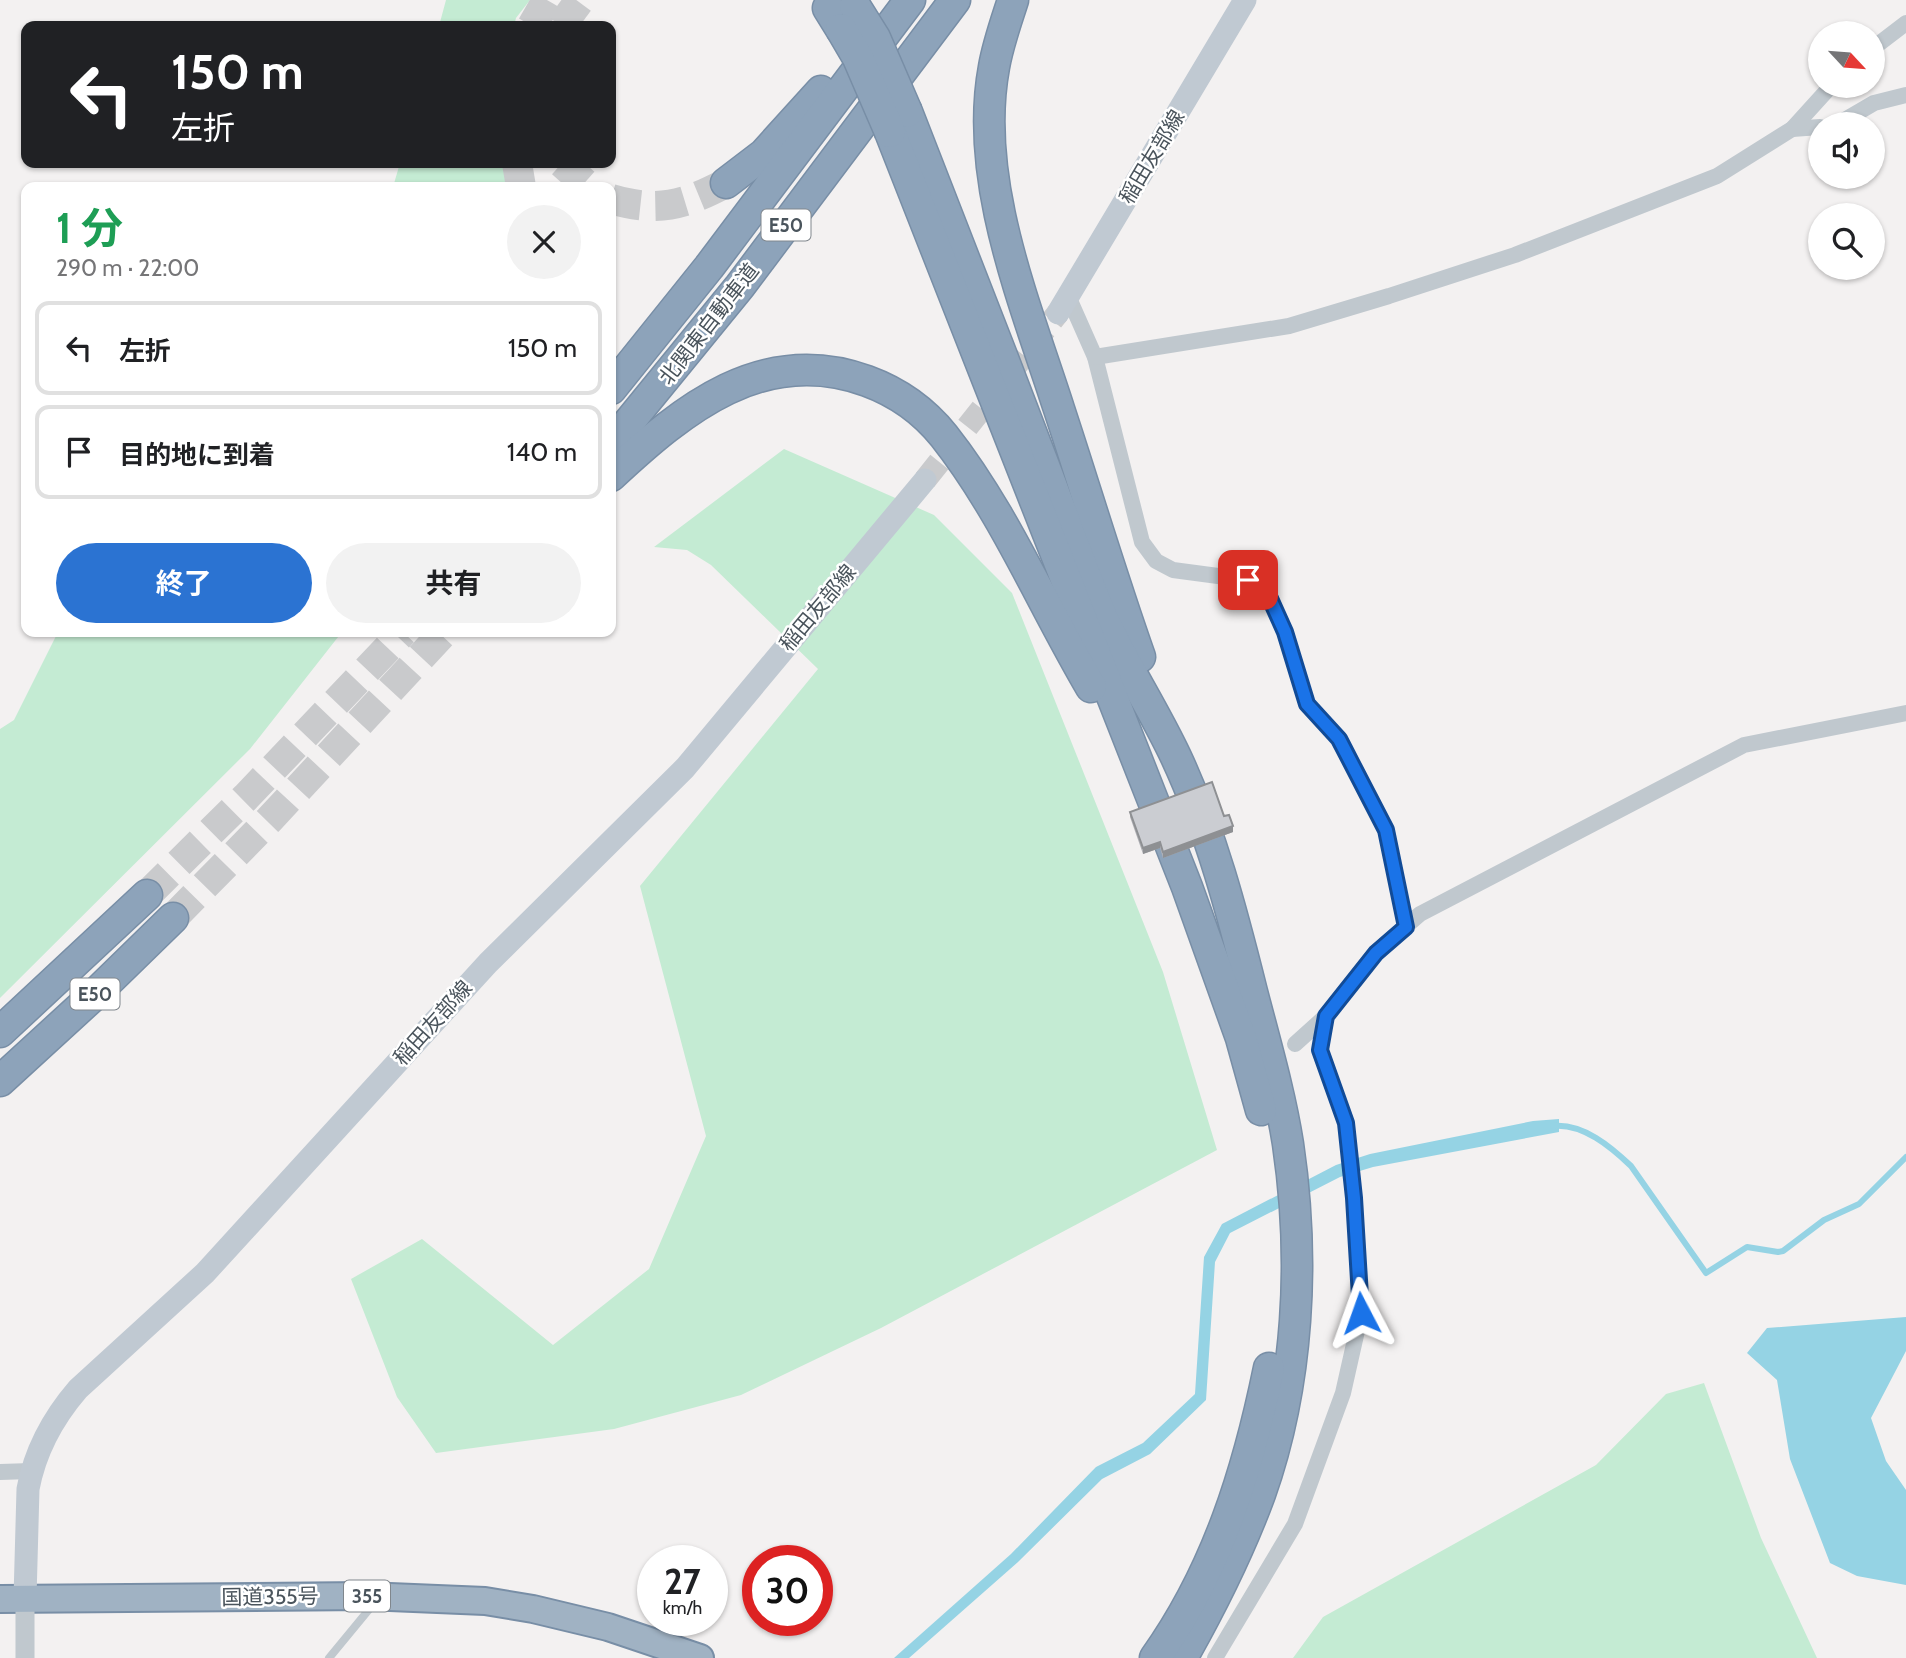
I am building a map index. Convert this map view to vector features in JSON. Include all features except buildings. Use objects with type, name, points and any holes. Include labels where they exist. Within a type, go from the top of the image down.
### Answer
[{"type":"highway","points":[[726,183],[764,154],[801,115],[898,0]]},
{"type":"highway","name":"北関東自動車道","points":[[616,383],[726,246],[910,0]]},
{"type":"highway","name":"北関東自動車道","points":[[616,438],[740,286],[955,0]]},
{"type":"highway","points":[[1013,0],[994,68],[990,111],[996,194],[1005,234],[1124,609],[1223,879],[1277,1089],[1288,1142],[1294,1196],[1296,1307],[1279,1428],[1261,1492],[1236,1552],[1210,1608],[1182,1658]]},
{"type":"highway","points":[[843,11],[880,48],[899,122],[1082,625],[1143,774],[1241,1038],[1259,1097],[1275,1200],[1277,1251],[1269,1366],[1257,1427],[1241,1486],[1218,1544],[1191,1598],[1155,1658]]},
{"type":"highway","points":[[899,122],[1103,618],[1177,759]]},
{"type":"highway","points":[[616,472],[682,414],[732,385],[771,372],[809,368],[845,373],[883,387],[915,407],[942,434],[974,477],[1063,639],[1143,774]]},
{"type":"highway","name":"E50","points":[[0,1032],[147,895]]},
{"type":"highway","name":"E50","points":[[8,1074],[173,918]]},
{"type":"highway","name":"国道355号","points":[[13,1599],[379,1597],[485,1601],[608,1627],[700,1658]]},
{"type":"main road","name":"稲田友部線","points":[[1063,305],[1245,0]]},
{"type":"main road","name":"稲田友部線","points":[[13,1599],[31,1471],[59,1411],[78,1389],[205,1273],[488,964],[685,768],[925,480]]},
{"type":"street","points":[[1885,39],[1906,23]]},
{"type":"street","points":[[1859,112],[1874,103],[1906,95]]},
{"type":"street","points":[[1095,357],[1289,326],[1515,255],[1717,176],[1792,129],[1820,98]]},
{"type":"street","points":[[1792,129],[1808,128]]},
{"type":"street","points":[[1063,305],[1095,357],[1142,542],[1156,561],[1173,570],[1248,580],[1267,592],[1285,632],[1307,704],[1339,739],[1386,830],[1406,927]]},
{"type":"street","points":[[1295,1044],[1326,1016],[1376,953],[1420,914],[1744,745],[1906,713]]},
{"type":"street","points":[[1215,1658],[1295,1524],[1343,1393],[1361,1313],[1346,1123],[1320,1050],[1326,1016]]},
{"type":"street","points":[[0,1472],[31,1471]]},
{"type":"street","points":[[13,1599],[25,1658]]},
{"type":"lane","points":[[329,1658],[379,1597]]},
{"type":"green space","points":[[446,0],[530,0],[515,21],[440,21]]},
{"type":"green space","points":[[399,168],[507,168],[509,182],[394,182]]},
{"type":"green space","points":[[784,449],[934,515],[1012,593],[1163,972],[1217,1150],[881,1328],[741,1395],[614,1429],[436,1453],[397,1397],[351,1279],[422,1239],[553,1345],[649,1269],[706,1136],[640,886],[818,669],[711,565],[687,550],[654,547]]},
{"type":"green space","points":[[56,637],[338,637],[250,749],[0,998],[0,729],[14,720]]},
{"type":"green space","points":[[1704,1383],[1761,1538],[1817,1658],[1293,1658],[1323,1617],[1596,1465],[1666,1394]]},
{"type":"water","points":[[1559,1119],[1559,1132],[1373,1167],[1340,1177],[1230,1233],[1215,1262],[1206,1400],[1150,1454],[1102,1479],[1018,1562],[909,1658],[894,1658],[1011,1554],[1096,1467],[1143,1443],[1195,1394],[1204,1257],[1222,1224],[1336,1165],[1370,1154],[1533,1121]]},
{"type":"water","points":[[1906,1317],[1906,1351],[1871,1418],[1886,1461],[1906,1490],[1906,1585],[1857,1576],[1830,1563],[1790,1459],[1777,1380],[1747,1353],[1767,1328]]},
{"type":"waterway","points":[[1553,1126],[1586,1132],[1615,1151],[1631,1166],[1706,1273],[1747,1247],[1783,1251],[1824,1220],[1859,1204],[1906,1157]]},
{"type":"tunnel","points":[[535,21],[547,0]]},
{"type":"tunnel","points":[[565,21],[580,0]]},
{"type":"tunnel","points":[[518,168],[520,182]]},
{"type":"tunnel","points":[[568,168],[583,182]]},
{"type":"tunnel","points":[[616,200],[643,206],[670,204],[697,197],[726,183]]},
{"type":"tunnel","points":[[925,480],[1058,313]]},
{"type":"tunnel","points":[[147,895],[246,797],[398,637]]},
{"type":"tunnel","points":[[173,918],[269,820],[439,637]]},
{"type":"route","points":[[1248,580],[1267,592],[1285,632],[1307,704],[1339,739],[1386,830],[1406,927],[1376,953],[1326,1016],[1320,1050],[1346,1123],[1361,1313]]}]
